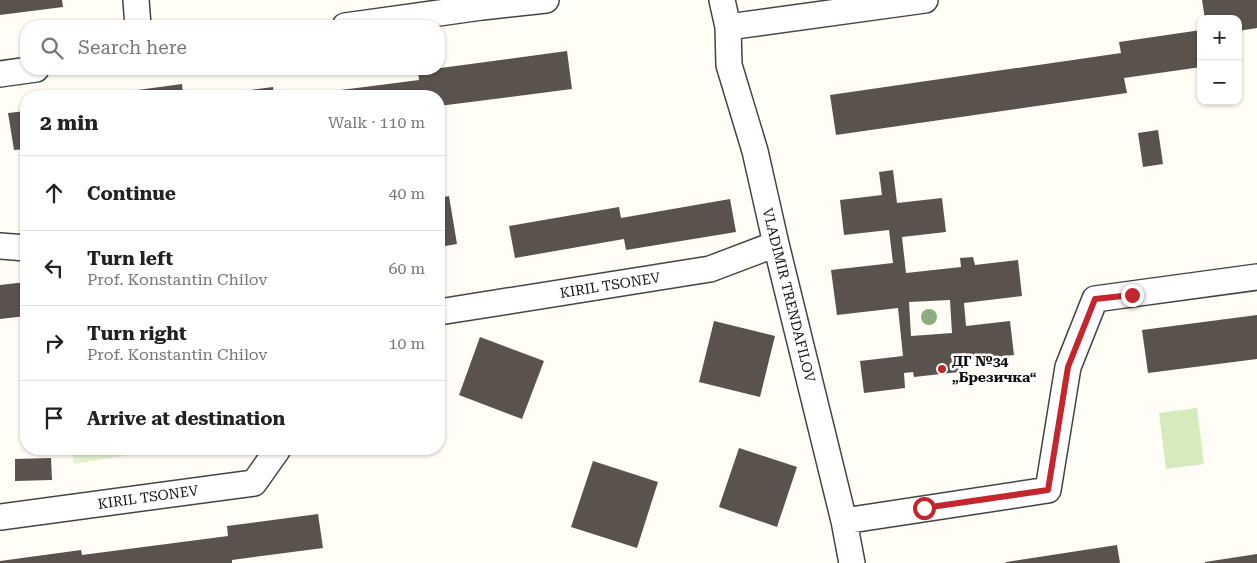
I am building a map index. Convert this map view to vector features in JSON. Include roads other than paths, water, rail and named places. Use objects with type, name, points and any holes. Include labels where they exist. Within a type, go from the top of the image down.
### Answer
[{"type":"street","points":[[136,0],[138,20]]},
{"type":"street","points":[[388,20],[546,0]]},
{"type":"street","name":"VLADIMIR TRENDAFILOV","points":[[722,0],[728,27],[729,65],[755,151],[844,521],[852,563]]},
{"type":"street","points":[[728,27],[925,0]]},
{"type":"street","points":[[0,74],[20,71]]},
{"type":"street","name":"KIRIL TSONEV","points":[[445,310],[710,270],[776,244]]},
{"type":"street","points":[[0,246],[20,248]]},
{"type":"street","points":[[844,521],[1048,490],[1068,367],[1095,299],[1257,276]]},
{"type":"street","name":"KIRIL TSONEV","points":[[0,517],[254,483],[274,455]]},
{"type":"place","name":"ДГ №34 „Брезичка“","points":[[942,369]]}]
